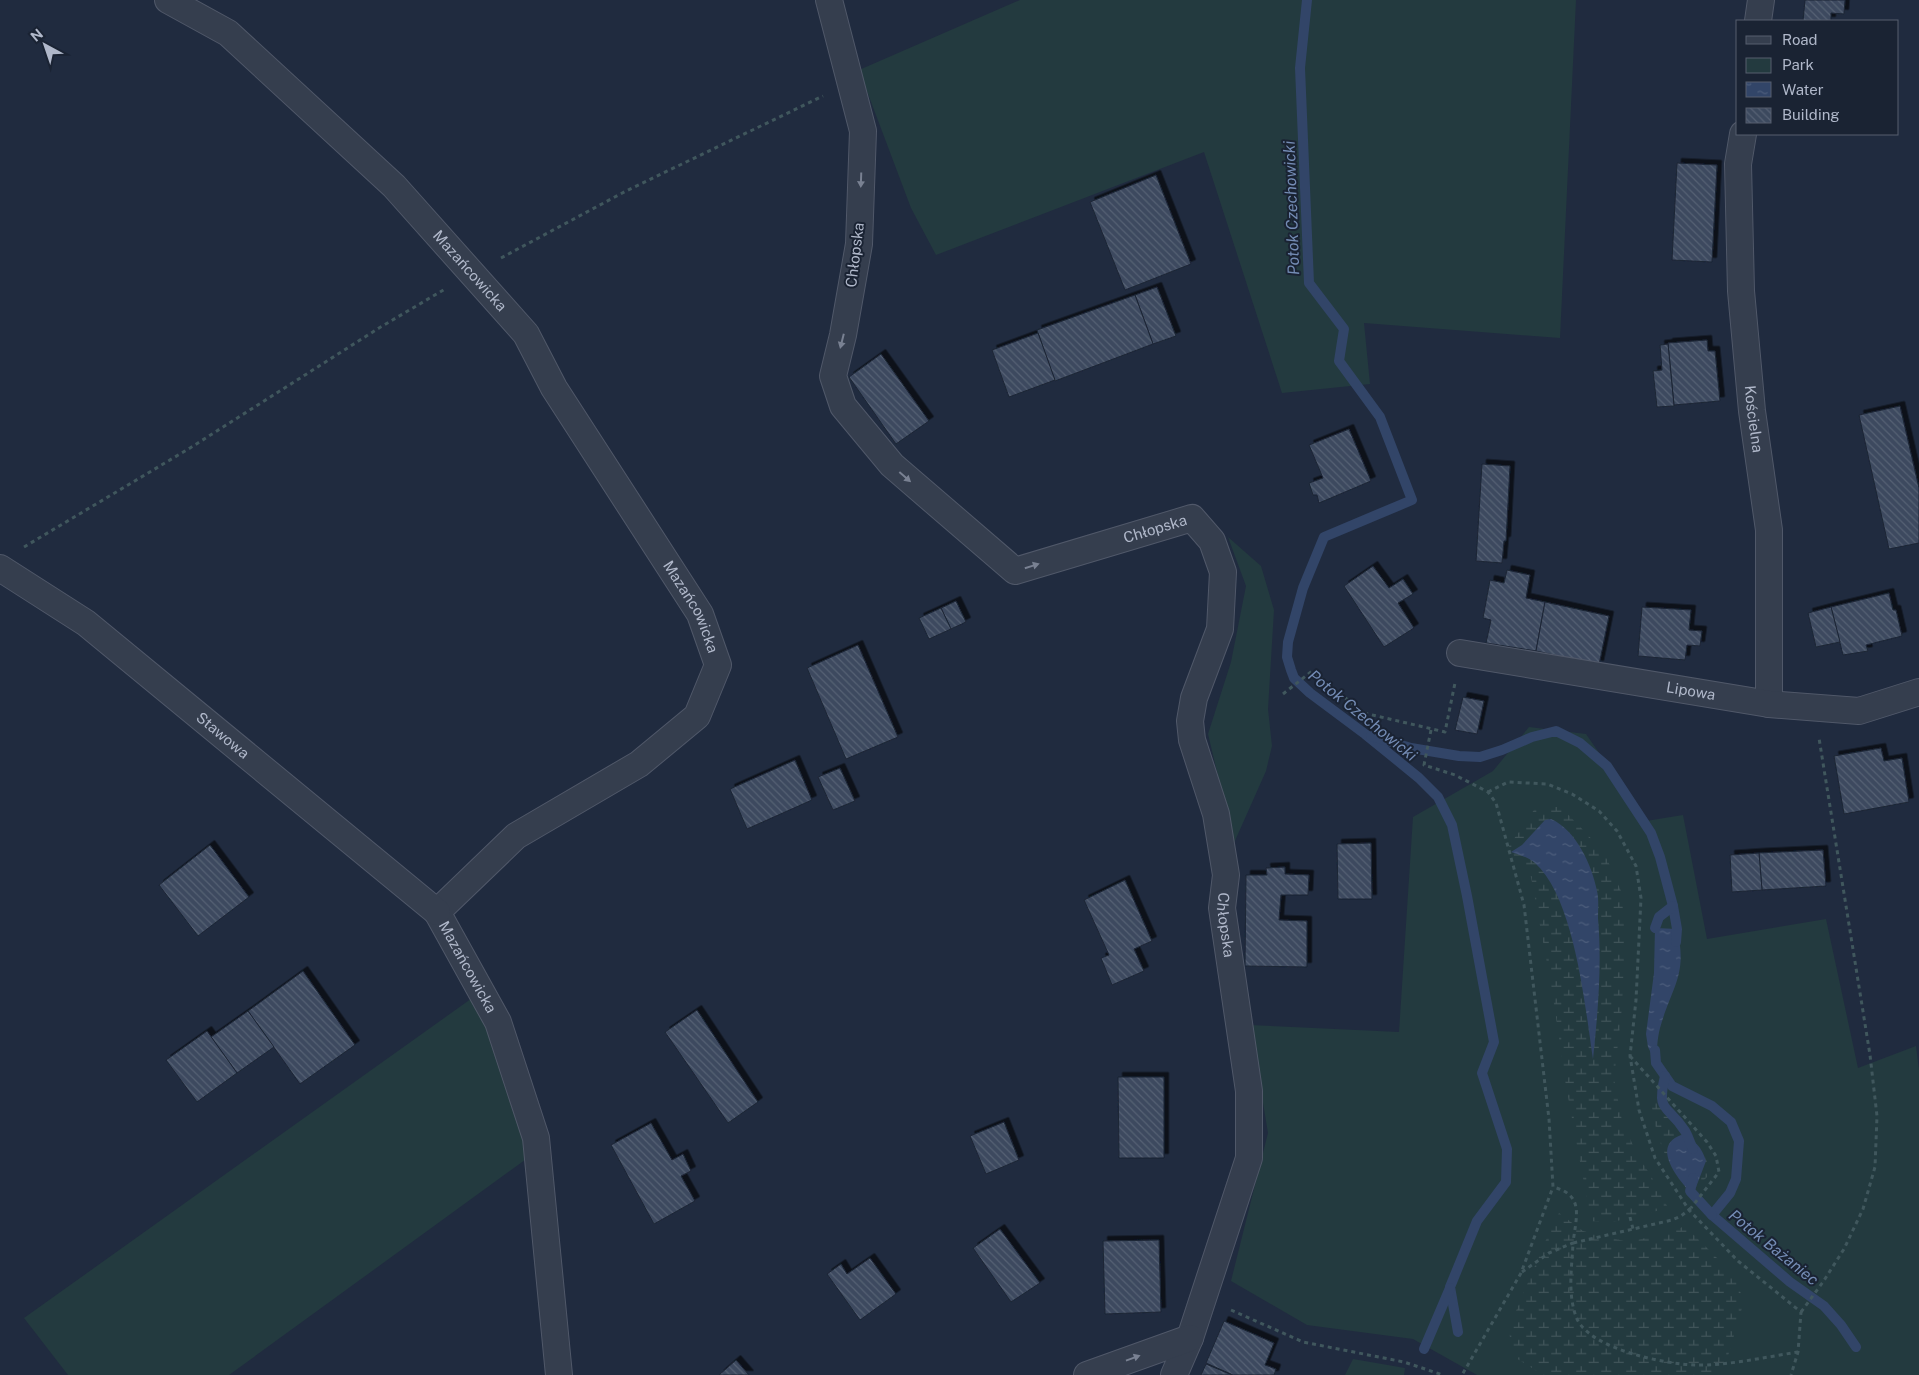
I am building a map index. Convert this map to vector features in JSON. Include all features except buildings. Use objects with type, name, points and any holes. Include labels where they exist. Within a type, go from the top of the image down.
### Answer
[{"type":"street","name":"Mazańcowicka","points":[[168,0],[228,33],[394,186],[526,334],[554,388],[700,614],[718,665],[697,716],[639,764],[516,836],[437,912],[498,1022],[536,1138],[558,1375]]},
{"type":"street","name":"Chłopska","points":[[829,0],[863,131],[859,244],[843,335],[833,376],[843,406],[892,465],[1015,571],[1192,518],[1212,541],[1223,572],[1220,629],[1194,698],[1190,720],[1192,740],[1216,814],[1226,875],[1222,908],[1249,1091],[1249,1158],[1190,1338],[1174,1375]]},
{"type":"street","points":[[1758,20],[1761,0]]},
{"type":"street","name":"Kościelna","points":[[1742,135],[1738,164],[1741,291],[1752,411],[1769,530],[1769,704]]},
{"type":"street","name":"Stawowa","points":[[8,560],[437,912]]},
{"type":"street","name":"Lipowa","points":[[1460,653],[1769,704],[1815,708],[1859,711],[1919,692]]},
{"type":"street","points":[[1087,1375],[1190,1338]]},
{"type":"path","points":[[8,560],[190,448],[379,328],[472,274],[626,190],[851,83]]},
{"type":"path","points":[[1283,694],[1312,671],[1364,713],[1445,732],[1460,653]]},
{"type":"path","points":[[1791,1375],[1798,1352],[1802,1311],[1824,1282],[1844,1249],[1863,1209],[1875,1167],[1877,1116],[1870,1056],[1815,708]]},
{"type":"path","points":[[1431,730],[1424,765],[1454,775],[1488,792],[1496,804],[1524,905],[1549,1119],[1553,1187],[1521,1273],[1462,1375]]},
{"type":"path","points":[[1488,792],[1508,782],[1547,784],[1572,794],[1599,811],[1617,831],[1636,866],[1641,898],[1636,1000],[1630,1056],[1639,1110],[1655,1158],[1689,1210],[1738,1261],[1802,1311]]},
{"type":"path","points":[[1521,1273],[1549,1252],[1573,1243],[1672,1220],[1689,1210],[1718,1174],[1720,1168],[1716,1156],[1707,1142],[1630,1056]]},
{"type":"path","points":[[1553,1187],[1568,1192],[1576,1204],[1571,1279],[1574,1309],[1578,1321],[1596,1339],[1608,1345],[1661,1360],[1695,1365],[1798,1352]]},
{"type":"path","points":[[1630,1217],[1633,1229]]},
{"type":"path","points":[[1203,1297],[1303,1342],[1404,1362],[1443,1375]]},
{"type":"green space","points":[[1020,0],[1576,0],[1560,338],[1364,323],[1370,384],[1282,393],[1204,152],[936,255],[911,208],[859,70]]},
{"type":"green space","points":[[1228,537],[1261,566],[1274,610],[1268,709],[1272,746],[1266,771],[1234,843],[1208,734],[1231,662],[1246,586]]},
{"type":"green space","points":[[1529,727],[1586,734],[1646,821],[1683,815],[1707,939],[1826,919],[1858,1068],[1916,1046],[1919,1070],[1919,1375],[1477,1375],[1413,1339],[1307,1325],[1231,1281],[1268,1133],[1250,1025],[1399,1032],[1413,817],[1493,771]]},
{"type":"green space","points":[[1536,807],[1561,807],[1604,852],[1621,891],[1624,921],[1624,960],[1622,1007],[1614,1079],[1622,1121],[1636,1152],[1668,1208],[1609,1223],[1591,1221],[1531,877],[1511,852],[1509,846]]},
{"type":"green space","points":[[475,996],[490,1023],[529,1157],[229,1375],[68,1375],[24,1318]]},
{"type":"green space","points":[[1651,1098],[1677,1120],[1702,1149],[1711,1173],[1690,1191],[1676,1175],[1664,1152],[1655,1125]]},
{"type":"green space","points":[[1559,1213],[1583,1231],[1628,1242],[1668,1233],[1685,1226],[1733,1274],[1744,1301],[1728,1356],[1718,1375],[1543,1375],[1516,1358],[1508,1330]]},
{"type":"green space","points":[[1353,1359],[1405,1368],[1404,1375],[1345,1375]]},
{"type":"water","points":[[1551,819],[1568,831],[1582,849],[1595,881],[1598,894],[1600,953],[1593,1059],[1576,955],[1560,902],[1549,880],[1535,863],[1511,852],[1522,845],[1545,820]]},
{"type":"water","points":[[1655,928],[1677,929],[1681,958],[1677,980],[1659,1032],[1656,1063],[1648,1047],[1646,1034],[1654,973]]},
{"type":"water","points":[[1681,1135],[1697,1145],[1706,1161],[1693,1195],[1694,1197],[1675,1173],[1669,1161],[1667,1151],[1671,1142]]},
{"type":"water","points":[[1698,1200],[1706,1202],[1708,1211],[1701,1204]]},
{"type":"waterway","name":"Potok Czechowicki","points":[[1307,0],[1300,68],[1309,283],[1344,329],[1339,361],[1380,417],[1412,500],[1324,537],[1303,588],[1288,642],[1287,657],[1294,678],[1310,693],[1419,778],[1438,797],[1452,825],[1494,1042],[1482,1073],[1507,1149],[1506,1182],[1477,1221],[1450,1287],[1458,1332]]},
{"type":"waterway","name":"Potok Bażaniec","points":[[1371,736],[1411,748],[1459,756],[1480,757],[1532,737],[1556,731],[1580,743],[1607,766],[1651,833],[1660,857],[1673,906],[1677,929],[1676,942]]},
{"type":"waterway","points":[[1655,928],[1659,917],[1673,906]]},
{"type":"waterway","name":"Potok Bażaniec","points":[[1655,1050],[1656,1063],[1672,1086],[1712,1106],[1731,1122],[1739,1141],[1736,1179],[1730,1193],[1712,1215],[1790,1282],[1824,1306],[1841,1325],[1856,1347]]},
{"type":"waterway","points":[[1665,1076],[1663,1103],[1665,1108],[1685,1131],[1693,1149]]},
{"type":"waterway","points":[[1693,1178],[1690,1191],[1712,1215]]},
{"type":"waterway","points":[[1424,1349],[1450,1288]]}]
